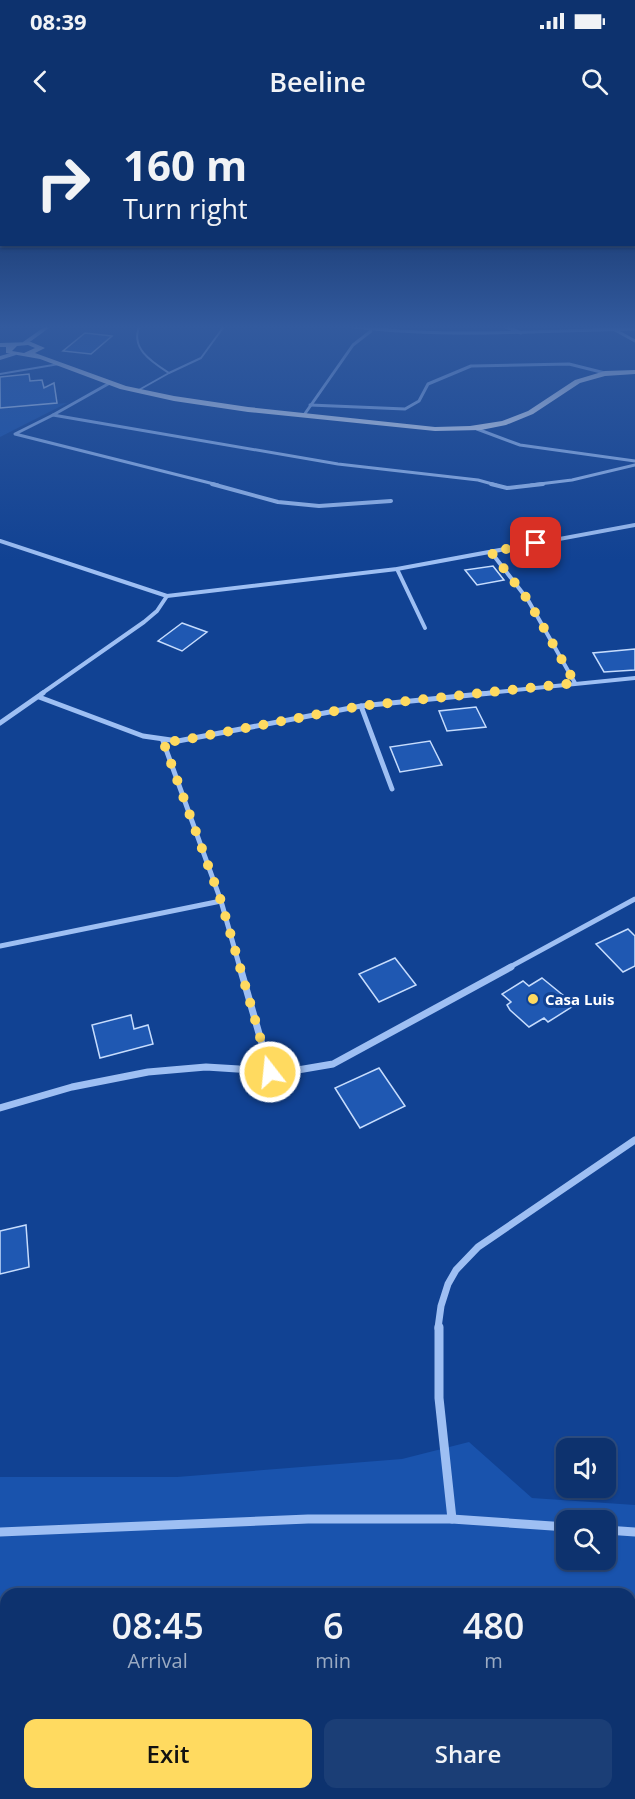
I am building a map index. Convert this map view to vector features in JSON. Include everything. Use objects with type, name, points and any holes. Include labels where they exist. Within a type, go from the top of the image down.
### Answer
[{"type":"main road","points":[[223,403],[304,415],[435,429],[477,429],[527,414],[543,403]]},
{"type":"street","points":[[74,403],[15,434],[171,472],[279,502],[319,506],[391,501]]},
{"type":"street","points":[[304,415],[310,405],[405,409],[415,403]]},
{"type":"street","points":[[53,415],[338,464],[478,480],[507,488],[572,480],[635,463]]},
{"type":"street","points":[[477,429],[520,445],[635,463]]},
{"type":"street","points":[[0,541],[167,596],[397,569],[635,525]]},
{"type":"street","points":[[491,552],[528,600],[575,683]]},
{"type":"street","points":[[397,569],[425,628]]},
{"type":"street","points":[[0,723],[144,622],[157,611],[167,596]]},
{"type":"street","points":[[39,697],[163,741],[178,741],[361,706],[635,678]]},
{"type":"street","points":[[361,706],[392,789]]},
{"type":"street","points":[[163,741],[221,901],[270,1072]]},
{"type":"street","points":[[0,1108],[57,1091],[165,1069],[222,1067],[270,1072],[305,1071],[333,1064],[635,899]]},
{"type":"street","points":[[0,946],[221,901]]},
{"type":"street","points":[[452,1519],[438,1365],[437,1322],[448,1285],[465,1259],[489,1239],[635,1140]]},
{"type":"street","points":[[0,1532],[308,1519],[452,1519],[556,1526]]},
{"type":"street","points":[[616,1531],[635,1532]]},
{"type":"shaded area","points":[[63,403],[66,403],[0,437],[0,409]]},
{"type":"shaded area","points":[[469,1442],[532,1498],[635,1505],[635,1588],[0,1588],[0,1477],[177,1477],[402,1459]]},
{"type":"building","points":[[0,403],[53,403],[0,408]]},
{"type":"building","points":[[493,566],[504,580],[477,585],[465,570]]},
{"type":"building","points":[[182,623],[207,632],[182,651],[158,641]]},
{"type":"building","points":[[635,649],[635,670],[604,672],[593,653]]},
{"type":"building","points":[[476,707],[486,727],[447,731],[439,711]]},
{"type":"building","points":[[430,741],[442,765],[400,772],[390,747]]},
{"type":"building","points":[[628,929],[635,936],[635,966],[623,972],[596,944]]},
{"type":"building","points":[[395,958],[416,985],[379,1002],[359,974]]},
{"type":"building","points":[[542,978],[575,1005],[548,1022],[544,1018],[529,1027],[510,1010],[507,1005],[511,1002],[502,994],[523,981],[529,986]]},
{"type":"building","points":[[131,1015],[134,1029],[148,1025],[153,1044],[100,1058],[92,1025]]},
{"type":"building","points":[[379,1068],[405,1106],[360,1128],[335,1088]]},
{"type":"building","points":[[26,1225],[29,1267],[0,1274],[0,1231]]},
{"type":"place","name":"Casa Luis","points":[[533,999]]},
{"type":"route","points":[[270,1072],[221,901],[163,741],[178,741],[361,706],[427,697],[575,683],[528,600],[491,552],[536,543]]}]
